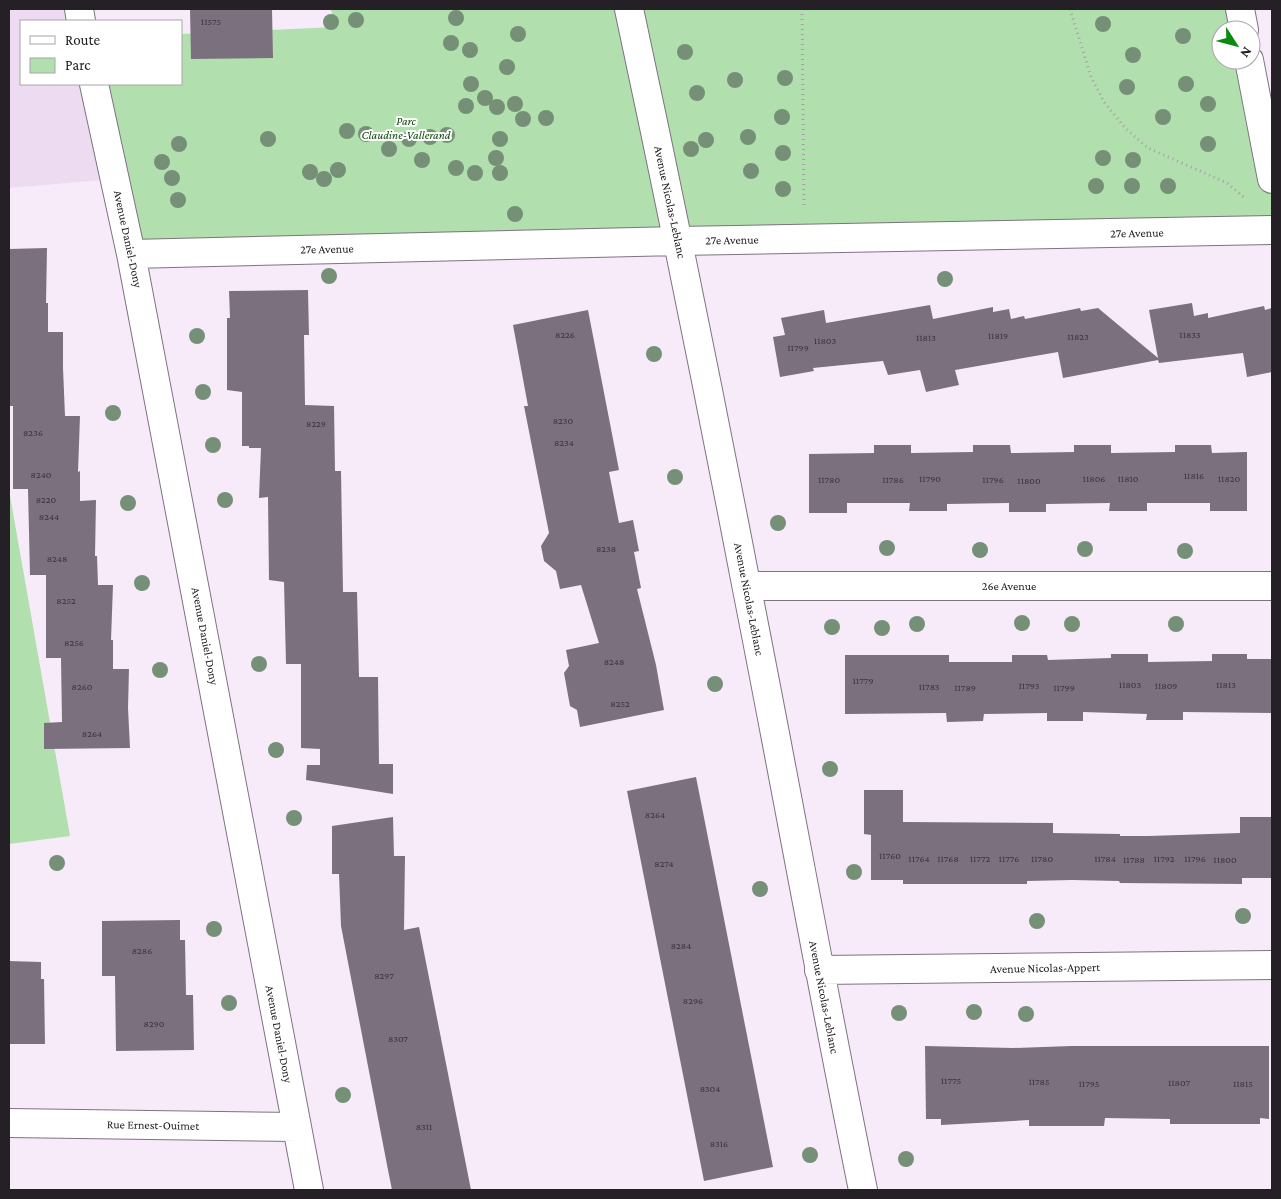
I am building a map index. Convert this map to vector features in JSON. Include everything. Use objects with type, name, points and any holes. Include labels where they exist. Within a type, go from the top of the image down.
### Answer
[{"type":"street","name":"Avenue Nicolas-Leblanc","points":[[630,9],[678,240],[863,1190]]},
{"type":"street","points":[[1251,70],[1272,179]]},
{"type":"street","name":"Avenue Daniel-Dony","points":[[94,85],[131,254],[309,1190]]},
{"type":"street","name":"27e Avenue","points":[[131,254],[678,240],[1272,230]]},
{"type":"street","name":"26e Avenue","points":[[746,586],[1272,586]]},
{"type":"street","name":"Avenue Nicolas-Appert","points":[[819,970],[1272,965]]},
{"type":"street","name":"Rue Ernest-Ouimet","points":[[9,1123],[297,1127]]},
{"type":"path","points":[[802,9],[804,239]]},
{"type":"path","points":[[1070,9],[1091,77],[1104,102],[1126,129],[1148,148],[1228,183],[1250,202]]},
{"type":"shaded area","points":[[9,9],[79,9],[81,20],[20,20],[20,85],[94,85],[115,179],[9,188]]},
{"type":"green space","name":"Parc Claudine-Vallerand","points":[[331,9],[1240,9],[1242,20],[1211,20],[1211,70],[1251,70],[1272,179],[1272,230],[131,254],[94,85],[182,85],[182,34],[335,27]]},
{"type":"green space","points":[[9,490],[70,836],[9,844]]},
{"type":"building","points":[[190,9],[272,9],[273,58],[191,59]]},
{"type":"building","points":[[47,248],[46,303],[48,303],[48,332],[63,332],[65,416],[80,416],[78,472],[80,471],[80,501],[96,500],[95,556],[97,556],[98,585],[113,585],[111,640],[113,640],[113,669],[129,669],[130,748],[44,749],[44,723],[62,722],[61,658],[46,658],[46,575],[30,575],[28,489],[13,489],[13,406],[9,406],[9,249]]},
{"type":"building","points":[[308,290],[309,335],[304,335],[305,405],[334,406],[335,471],[341,471],[343,592],[357,592],[359,677],[378,677],[379,764],[393,764],[393,794],[306,780],[307,765],[320,765],[320,749],[301,748],[301,664],[286,664],[284,582],[269,580],[268,497],[259,498],[261,448],[242,446],[242,392],[227,390],[227,318],[230,318],[229,291]]},
{"type":"building","points":[[1192,303],[1194,316],[1208,313],[1208,318],[1264,306],[1265,310],[1272,308],[1272,372],[1247,377],[1243,353],[1159,363],[1158,360],[1063,378],[1058,352],[955,370],[959,385],[926,392],[920,370],[888,375],[883,361],[813,368],[814,371],[780,377],[773,337],[785,335],[781,318],[824,310],[826,323],[930,305],[933,319],[993,307],[993,312],[1009,309],[1011,319],[1024,316],[1025,319],[1080,308],[1081,311],[1098,308],[1158,358],[1149,310]]},
{"type":"building","points":[[588,310],[619,470],[609,472],[619,523],[633,520],[639,551],[634,552],[641,588],[637,589],[656,665],[664,710],[580,727],[577,710],[570,706],[564,673],[569,666],[566,650],[599,643],[581,585],[560,589],[556,571],[544,561],[541,546],[549,533],[524,406],[528,406],[513,325]]},
{"type":"building","points":[[874,445],[911,445],[911,453],[973,452],[973,445],[1010,445],[1011,453],[1074,452],[1074,445],[1111,445],[1111,453],[1175,452],[1175,445],[1211,445],[1212,453],[1247,452],[1247,511],[1210,511],[1210,503],[1147,503],[1147,511],[1109,511],[1110,503],[1046,504],[1046,512],[1009,512],[1009,503],[947,504],[947,511],[909,511],[910,503],[847,503],[847,513],[809,513],[809,454],[874,453]]},
{"type":"building","points":[[1111,654],[1148,654],[1148,662],[1212,661],[1212,654],[1247,654],[1247,659],[1272,659],[1272,713],[1183,712],[1183,720],[1146,720],[1147,714],[1083,712],[1083,721],[1047,721],[1047,713],[984,714],[983,721],[947,722],[946,713],[845,714],[845,655],[949,655],[949,662],[1012,662],[1012,655],[1047,655],[1048,660],[1111,658]]},
{"type":"building","points":[[696,777],[773,1167],[704,1181],[627,791]]},
{"type":"building","points":[[864,790],[903,790],[903,822],[1053,823],[1053,833],[1149,836],[1240,833],[1240,817],[1272,817],[1272,878],[1242,878],[1242,884],[1120,883],[1119,881],[1072,880],[1027,881],[1027,884],[903,884],[903,880],[871,880],[871,835],[864,834]]},
{"type":"building","points":[[393,817],[394,856],[405,856],[404,930],[419,927],[471,1190],[392,1190],[341,926],[339,874],[332,874],[332,826]]},
{"type":"building","points":[[180,920],[180,940],[185,940],[186,995],[193,995],[194,1050],[116,1051],[115,976],[102,976],[102,921]]},
{"type":"building","points":[[9,961],[41,962],[41,979],[44,979],[45,1044],[9,1044]]},
{"type":"building","points":[[925,1046],[1013,1048],[1071,1046],[1269,1046],[1269,1119],[1260,1118],[1260,1124],[1170,1124],[1170,1119],[1105,1118],[1104,1126],[1029,1126],[1029,1120],[941,1125],[941,1119],[926,1119]]}]
